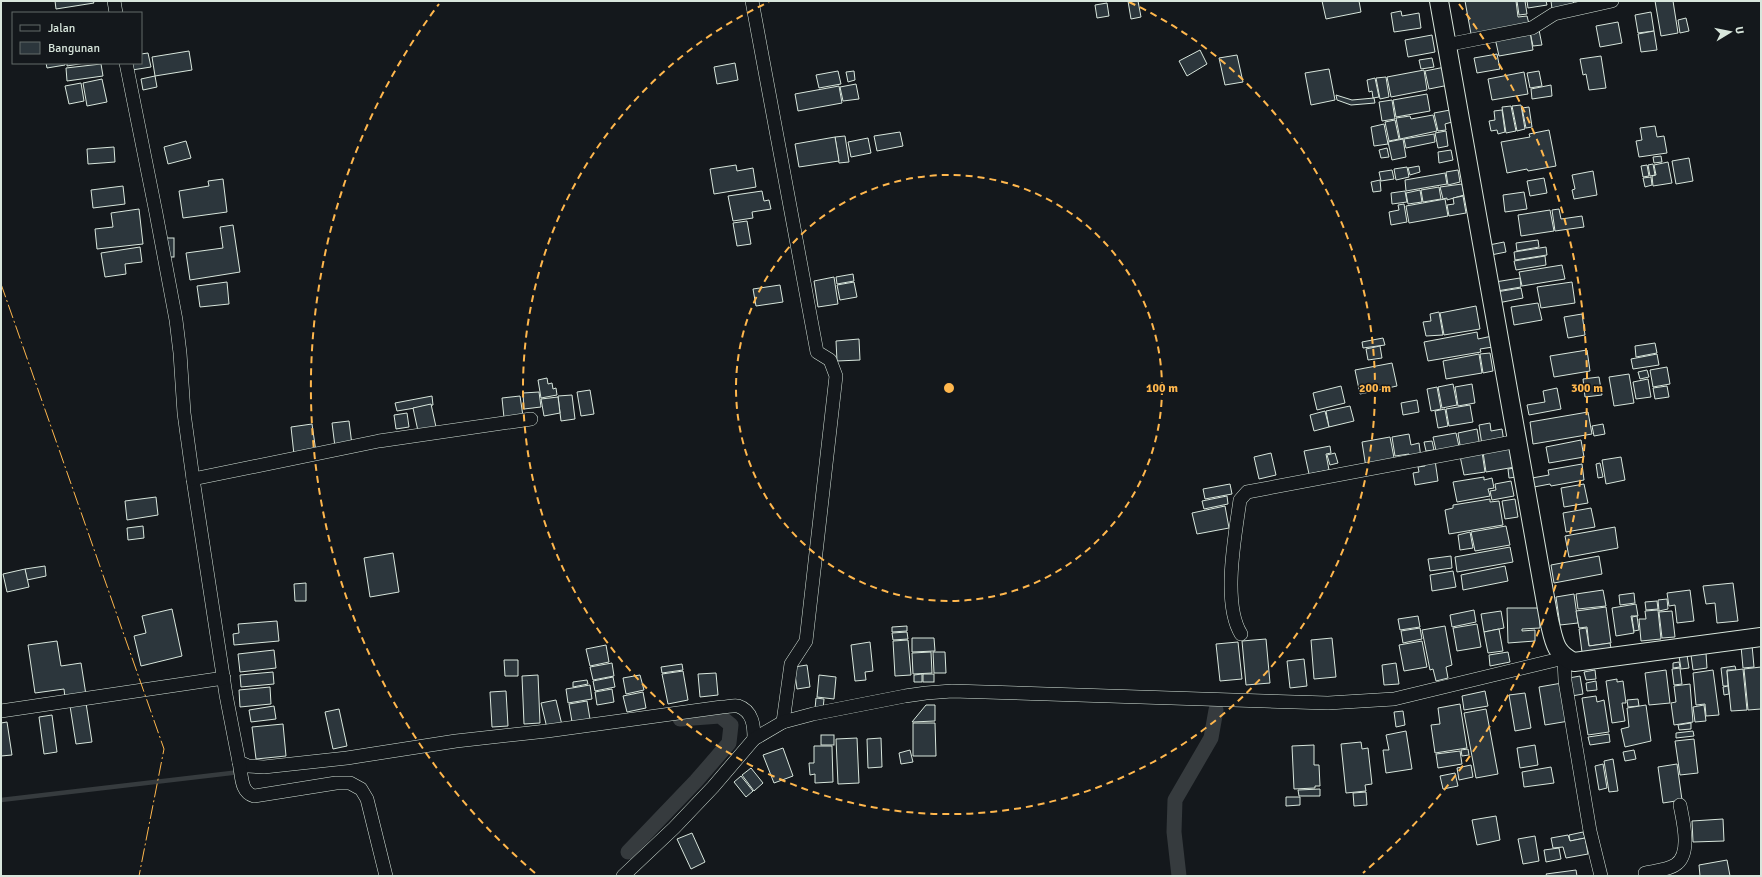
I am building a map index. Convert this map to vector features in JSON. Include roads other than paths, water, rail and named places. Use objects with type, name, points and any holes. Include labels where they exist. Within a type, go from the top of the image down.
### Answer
[{"type":"street","points":[[114,1],[116,12]]},
{"type":"street","points":[[752,1],[817,352],[830,360],[836,376],[806,642],[791,664],[783,722]]},
{"type":"street","points":[[1439,1],[1549,620],[1558,651],[1564,658],[1574,662],[1761,637]]},
{"type":"street","points":[[1446,45],[1532,28],[1554,14],[1612,1]]},
{"type":"street","points":[[126,64],[176,320],[184,413],[193,479],[224,678],[244,789],[248,794],[254,796],[336,783],[350,784],[361,789],[366,799],[386,876]]},
{"type":"street","points":[[193,479],[379,442],[531,418]]},
{"type":"street","points":[[1241,634],[1236,625],[1231,592],[1240,500],[1247,492],[1518,441]]},
{"type":"street","points":[[623,876],[674,828],[713,787],[754,739],[783,722],[813,714],[905,696],[952,691],[1189,700],[1328,703],[1394,700],[1564,658]]},
{"type":"street","points":[[1564,658],[1565,681],[1590,832],[1601,876]]},
{"type":"street","points":[[1,711],[224,678]]},
{"type":"street","points":[[240,766],[264,767],[347,758],[456,741],[547,731],[738,706],[746,712],[754,723],[754,739]]},
{"type":"street","points":[[1645,873],[1676,865],[1683,856],[1685,840],[1680,805]]},
{"type":"waterway","points":[[1179,876],[1174,832],[1175,800],[1211,738],[1216,710]]},
{"type":"waterway","points":[[628,852],[696,781],[729,743],[731,725],[720,716],[680,719]]},
{"type":"waterway","points":[[1,800],[240,772]]}]
